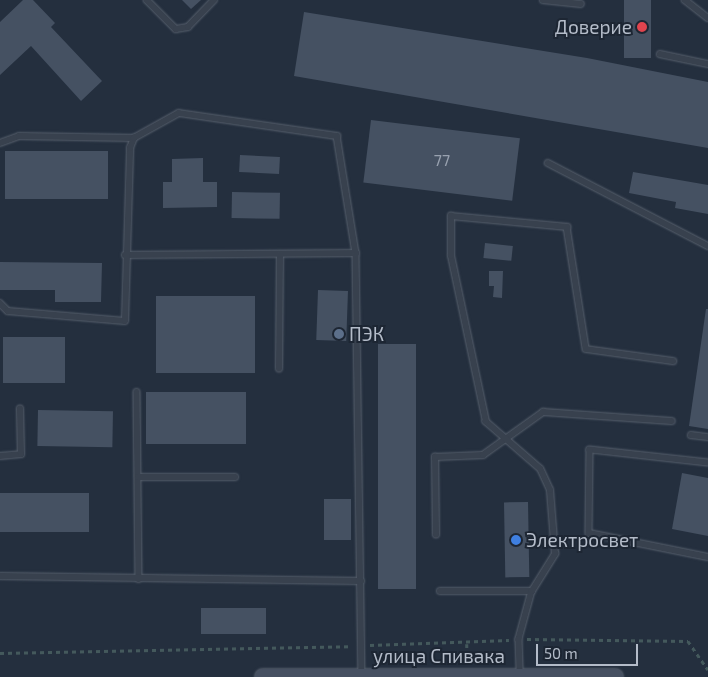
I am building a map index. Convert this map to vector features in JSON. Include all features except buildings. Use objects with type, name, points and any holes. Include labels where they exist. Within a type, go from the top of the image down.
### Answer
[{"type":"main road","name":"улица Спивака","points":[[263,677],[615,677]]},
{"type":"lane","points":[[147,0],[176,29],[188,27],[214,0]]},
{"type":"lane","points":[[543,0],[580,4]]},
{"type":"lane","points":[[685,0],[708,18]]},
{"type":"lane","points":[[660,54],[708,64]]},
{"type":"lane","points":[[0,143],[20,136],[134,138],[179,113],[337,136],[356,254],[362,677]]},
{"type":"lane","points":[[0,303],[8,311],[125,321],[125,255],[130,148],[134,138]]},
{"type":"lane","points":[[548,163],[708,246]]},
{"type":"lane","points":[[520,676],[519,639],[532,591],[555,554],[550,490],[540,468],[486,422],[451,256],[450,216],[567,227],[586,349],[673,361]]},
{"type":"lane","points":[[125,255],[356,254]]},
{"type":"lane","points":[[279,369],[280,255]]},
{"type":"lane","points":[[137,392],[138,579]]},
{"type":"lane","points":[[0,456],[21,454],[20,408]]},
{"type":"lane","points":[[436,535],[435,457],[483,455],[507,440],[543,412],[672,422]]},
{"type":"lane","points":[[691,435],[708,438]]},
{"type":"lane","points":[[708,463],[590,450],[589,532],[708,557]]},
{"type":"lane","points":[[138,477],[235,476]]},
{"type":"lane","points":[[0,576],[361,581]]},
{"type":"lane","points":[[440,591],[532,591]]},
{"type":"path","points":[[467,643],[467,676]]},
{"type":"place","name":"Доверие","points":[[642,27]]},
{"type":"place","name":"ПЭК","points":[[339,334]]},
{"type":"place","name":"Электросвет","points":[[516,540]]}]
